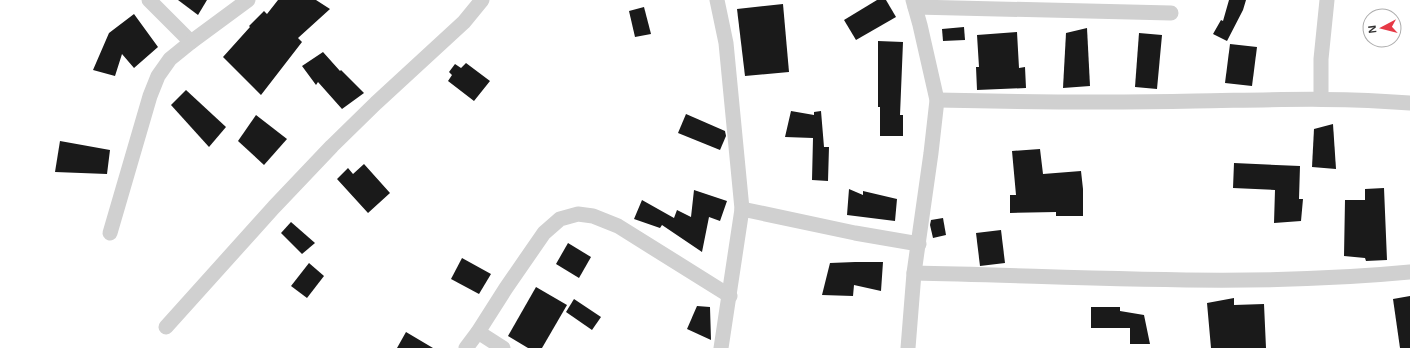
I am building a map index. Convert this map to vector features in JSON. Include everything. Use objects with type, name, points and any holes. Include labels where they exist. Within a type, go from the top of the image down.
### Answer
[{"type":"street","points":[[149,0],[191,42]]},
{"type":"street","points":[[110,233],[132,151],[158,76],[170,59],[248,0]]},
{"type":"street","points":[[166,327],[332,146],[382,97],[464,22],[482,0]]},
{"type":"street","points":[[717,0],[726,43],[742,209],[721,348]]},
{"type":"street","points":[[1321,99],[1321,59],[1327,0]]},
{"type":"street","points":[[908,348],[914,273],[932,153],[937,100],[914,3],[1171,13]]},
{"type":"street","points":[[937,100],[1100,102],[1321,99],[1372,100],[1410,103]]},
{"type":"street","points":[[742,209],[855,234],[919,244]]},
{"type":"street","points":[[466,348],[544,233],[560,219],[578,214],[593,216],[618,226],[730,296]]},
{"type":"street","points":[[914,273],[1223,280],[1298,279],[1410,272]]},
{"type":"street","points":[[478,332],[503,348]]},
{"type":"building","points":[[178,0],[207,0],[198,15]]},
{"type":"building","points":[[278,0],[316,0],[330,9],[298,38],[302,42],[261,95],[223,57],[250,27],[249,26],[264,11],[267,14]]},
{"type":"building","points":[[877,0],[886,0],[896,17],[856,40],[844,20]]},
{"type":"building","points":[[1229,0],[1246,0],[1243,10],[1227,41],[1213,34],[1221,20],[1223,21]]},
{"type":"building","points":[[783,4],[789,72],[745,76],[737,9]]},
{"type":"building","points":[[644,7],[651,34],[635,37],[629,11]]},
{"type":"building","points":[[134,14],[158,47],[134,68],[122,54],[115,76],[93,70],[109,33]]},
{"type":"building","points":[[964,27],[965,40],[943,41],[942,29]]},
{"type":"building","points":[[1087,28],[1090,86],[1063,88],[1066,33]]},
{"type":"building","points":[[1017,32],[1019,68],[1025,67],[1026,88],[977,90],[976,67],[979,67],[977,35]]},
{"type":"building","points":[[1139,33],[1162,35],[1157,89],[1135,87]]},
{"type":"building","points":[[878,41],[903,42],[900,115],[903,115],[903,136],[880,136],[880,107],[878,107]]},
{"type":"building","points":[[1230,44],[1257,47],[1252,86],[1225,83]]},
{"type":"building","points":[[323,52],[340,71],[341,70],[364,93],[342,109],[318,82],[316,85],[302,66]]},
{"type":"building","points":[[466,63],[490,81],[474,101],[448,81],[452,75],[449,72],[455,64],[461,68]]},
{"type":"building","points":[[186,90],[226,127],[209,147],[171,105]]},
{"type":"building","points":[[791,111],[814,115],[814,112],[821,111],[824,147],[829,147],[828,181],[812,180],[813,138],[785,137]]},
{"type":"building","points":[[686,114],[725,131],[726,136],[720,150],[678,133]]},
{"type":"building","points":[[256,115],[287,139],[264,165],[238,141]]},
{"type":"building","points":[[1333,124],[1336,169],[1312,167],[1314,129]]},
{"type":"building","points":[[60,141],[110,150],[107,174],[55,172]]},
{"type":"building","points":[[1040,149],[1043,174],[1081,171],[1083,216],[1056,216],[1056,212],[1010,213],[1010,195],[1016,195],[1012,151]]},
{"type":"building","points":[[1234,163],[1300,166],[1299,199],[1303,199],[1301,221],[1274,223],[1275,190],[1233,188]]},
{"type":"building","points":[[364,164],[390,193],[368,213],[337,179],[348,168],[353,174]]},
{"type":"building","points":[[1384,188],[1387,260],[1366,261],[1365,258],[1344,256],[1345,200],[1365,200],[1365,189]]},
{"type":"building","points":[[849,189],[863,195],[863,191],[897,199],[895,221],[847,215]]},
{"type":"building","points":[[694,190],[727,201],[720,221],[709,217],[702,252],[662,225],[660,228],[634,219],[642,200],[674,218],[677,210],[691,217]]},
{"type":"building","points":[[943,218],[946,235],[933,238],[930,225],[931,220]]},
{"type":"building","points":[[291,222],[315,243],[302,254],[281,233]]},
{"type":"building","points":[[1001,230],[1005,263],[980,266],[976,233]]},
{"type":"building","points":[[568,243],[591,257],[579,278],[556,264]]},
{"type":"building","points":[[462,258],[491,274],[479,294],[451,279]]},
{"type":"building","points":[[883,262],[881,291],[854,285],[853,296],[822,295],[830,263]]},
{"type":"building","points":[[309,263],[324,276],[307,298],[291,286]]},
{"type":"building","points":[[536,287],[567,305],[542,348],[528,348],[508,336]]},
{"type":"building","points":[[1410,296],[1410,348],[1400,348],[1393,299]]},
{"type":"building","points":[[1234,298],[1234,305],[1264,304],[1266,348],[1211,348],[1207,303]]},
{"type":"building","points":[[574,299],[601,317],[592,330],[566,312]]},
{"type":"building","points":[[697,306],[710,307],[711,340],[687,329]]},
{"type":"building","points":[[1091,307],[1120,307],[1120,311],[1144,315],[1150,344],[1130,344],[1130,328],[1091,328]]},
{"type":"building","points":[[406,332],[433,348],[397,348]]}]
